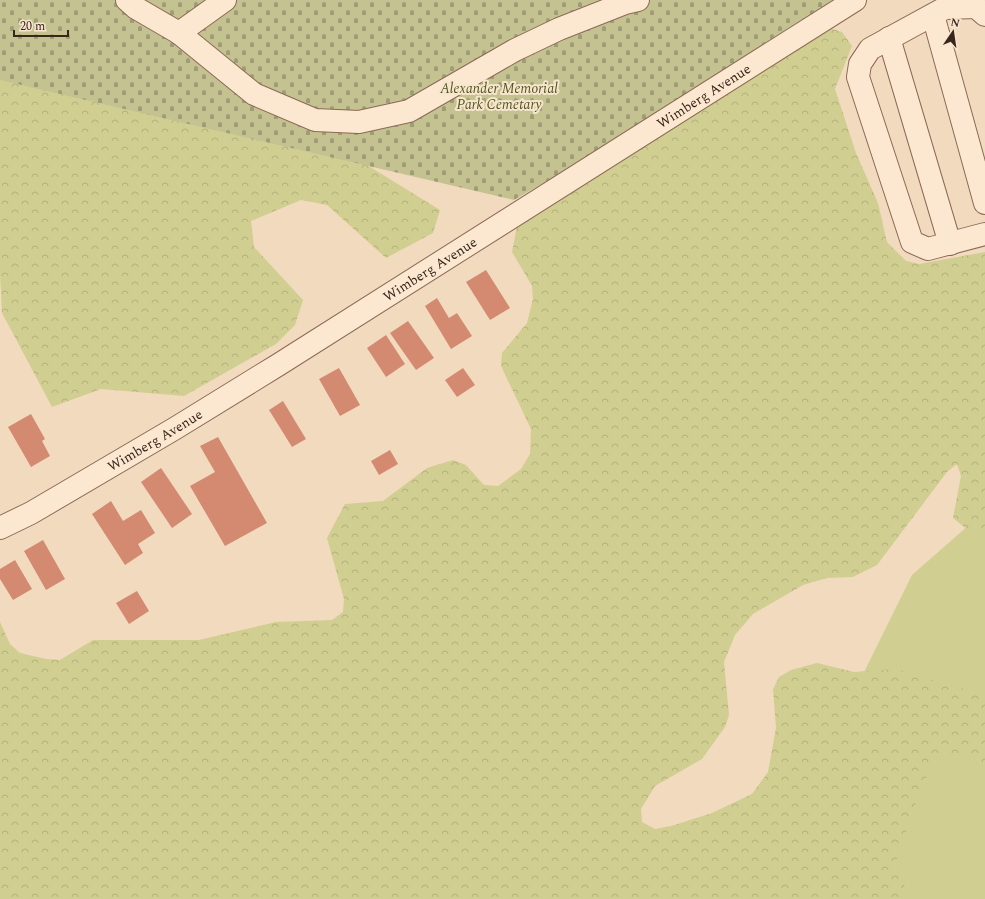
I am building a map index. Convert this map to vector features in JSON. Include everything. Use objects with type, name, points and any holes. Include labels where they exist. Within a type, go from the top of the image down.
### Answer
[{"type":"street","points":[[127,0],[136,8],[180,33],[254,94],[315,120],[359,122],[409,111],[516,50],[559,29],[625,2],[638,0]]},
{"type":"street","points":[[180,33],[225,0]]},
{"type":"street","name":"Wimberg Avenue","points":[[0,528],[31,513],[265,373],[855,0]]},
{"type":"street","points":[[985,15],[976,7],[940,8],[870,49],[860,64],[858,77],[912,242],[928,249],[985,234]]},
{"type":"street","points":[[940,8],[985,203]]},
{"type":"street","points":[[889,38],[950,244]]},
{"type":"green space","points":[[0,0],[354,157],[440,210],[433,233],[386,258],[327,205],[301,200],[251,221],[254,247],[303,300],[295,325],[276,344],[184,396],[101,389],[52,407],[2,313],[0,274]]},
{"type":"green space","name":"Alexander Memorial Park Cemetary","points":[[0,0],[857,0],[514,200],[0,80]]},
{"type":"green space","points":[[830,28],[842,32],[852,46],[835,89],[856,153],[878,203],[887,242],[906,261],[919,264],[985,252],[985,530],[973,534],[953,518],[961,476],[957,464],[947,472],[877,565],[853,577],[827,578],[803,585],[753,614],[735,635],[724,662],[729,715],[725,727],[702,759],[655,786],[641,809],[642,822],[655,829],[671,826],[712,813],[752,794],[768,772],[776,728],[773,689],[779,677],[791,670],[817,663],[854,672],[896,669],[985,695],[985,769],[969,757],[943,757],[933,765],[921,788],[896,862],[905,887],[912,899],[0,899],[0,622],[10,644],[20,653],[46,659],[60,660],[93,640],[199,640],[276,622],[332,620],[343,612],[344,599],[327,538],[345,504],[383,501],[427,468],[453,460],[466,465],[484,485],[498,486],[521,469],[530,454],[531,429],[501,366],[502,353],[527,323],[533,299],[532,286],[512,252],[517,226]]},
{"type":"green space","points":[[985,511],[985,899],[784,899],[836,729],[912,575]]},
{"type":"building","points":[[486,270],[510,308],[490,320],[466,282]]},
{"type":"building","points":[[437,298],[449,318],[457,313],[472,336],[451,349],[425,306]]},
{"type":"building","points":[[408,321],[434,358],[416,370],[390,333]]},
{"type":"building","points":[[386,335],[405,364],[386,377],[367,348]]},
{"type":"building","points":[[339,368],[360,405],[340,416],[319,379]]},
{"type":"building","points":[[463,368],[475,385],[457,397],[445,380]]},
{"type":"building","points":[[283,401],[306,439],[292,447],[269,410]]},
{"type":"building","points":[[31,414],[45,439],[42,441],[50,456],[31,467],[8,427]]},
{"type":"building","points":[[218,437],[267,523],[225,546],[190,486],[215,472],[200,446]]},
{"type":"building","points":[[390,450],[398,464],[379,475],[371,461]]},
{"type":"building","points":[[161,468],[192,514],[172,528],[141,482]]},
{"type":"building","points":[[111,501],[123,521],[141,510],[155,533],[138,544],[143,553],[125,565],[92,514]]},
{"type":"building","points":[[43,540],[65,579],[46,590],[24,551]]},
{"type":"building","points":[[15,560],[32,589],[13,600],[0,579],[0,569]]},
{"type":"building","points":[[137,591],[149,611],[129,624],[116,603]]}]
